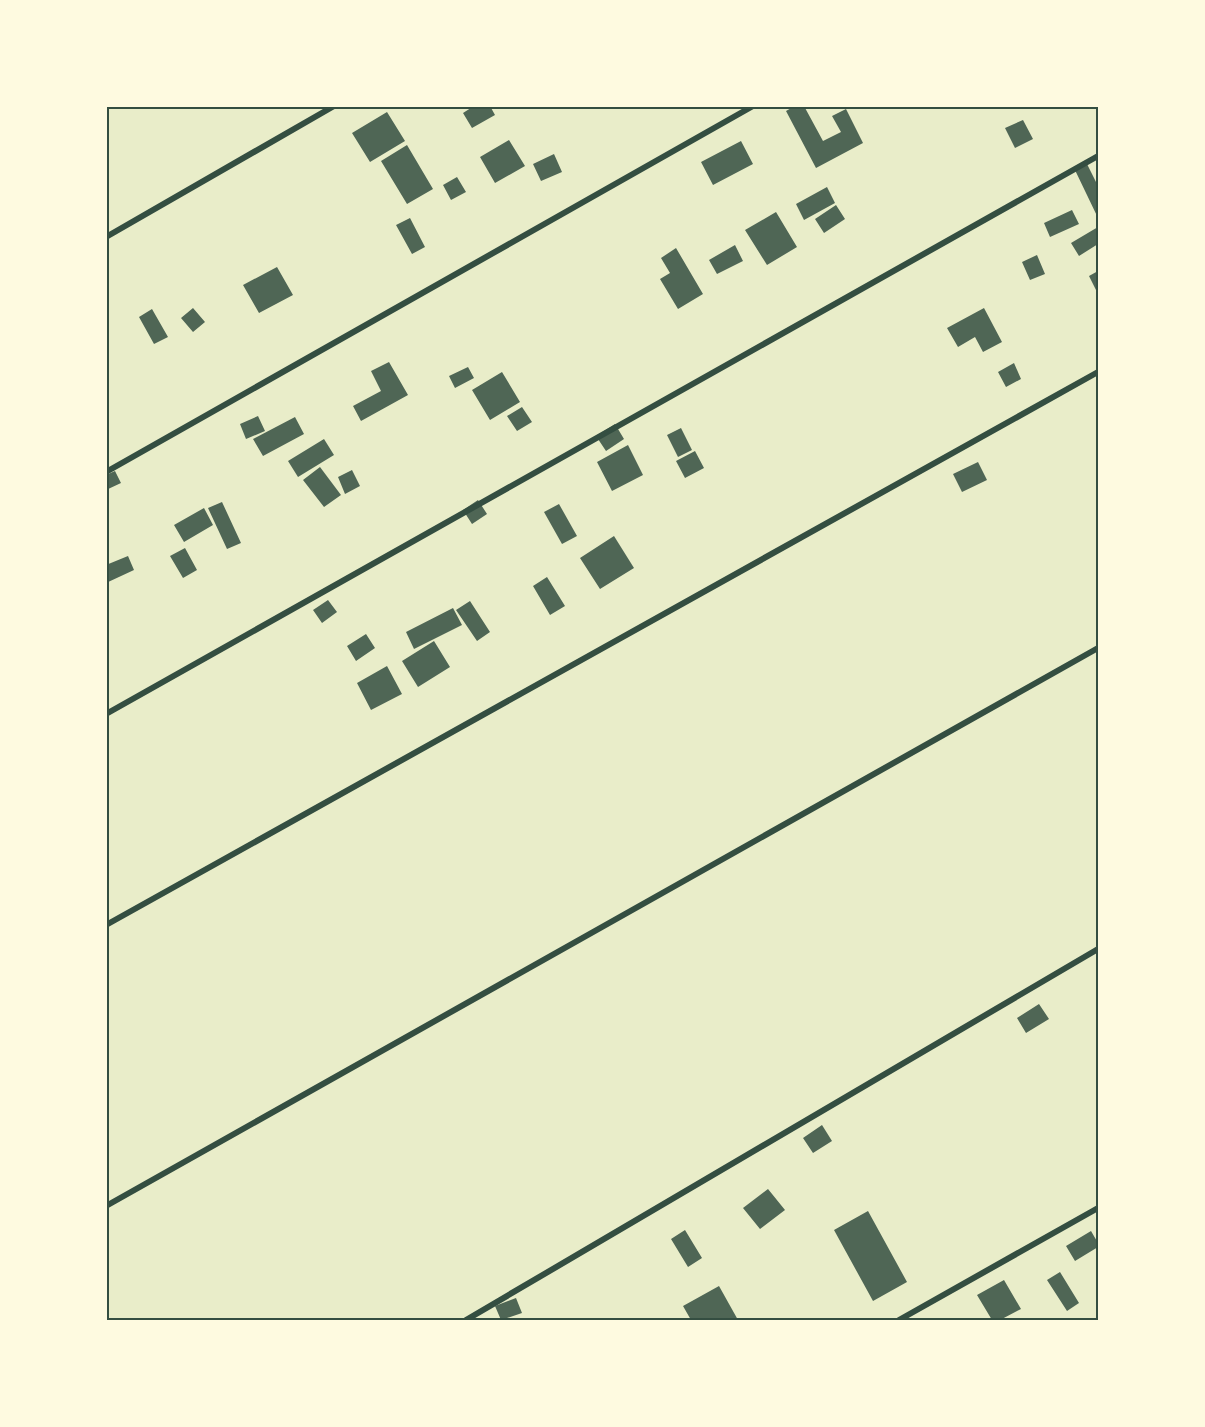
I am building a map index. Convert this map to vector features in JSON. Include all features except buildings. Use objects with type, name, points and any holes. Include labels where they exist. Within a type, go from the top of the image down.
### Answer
[{"type":"street","points":[[106,237],[334,106]]},
{"type":"street","points":[[106,472],[753,106]]},
{"type":"street","points":[[106,714],[1098,156]]},
{"type":"street","points":[[106,925],[1098,372]]},
{"type":"street","points":[[106,1206],[1098,648]]},
{"type":"street","points":[[466,1320],[1098,949]]},
{"type":"street","points":[[899,1320],[1098,1208]]}]
